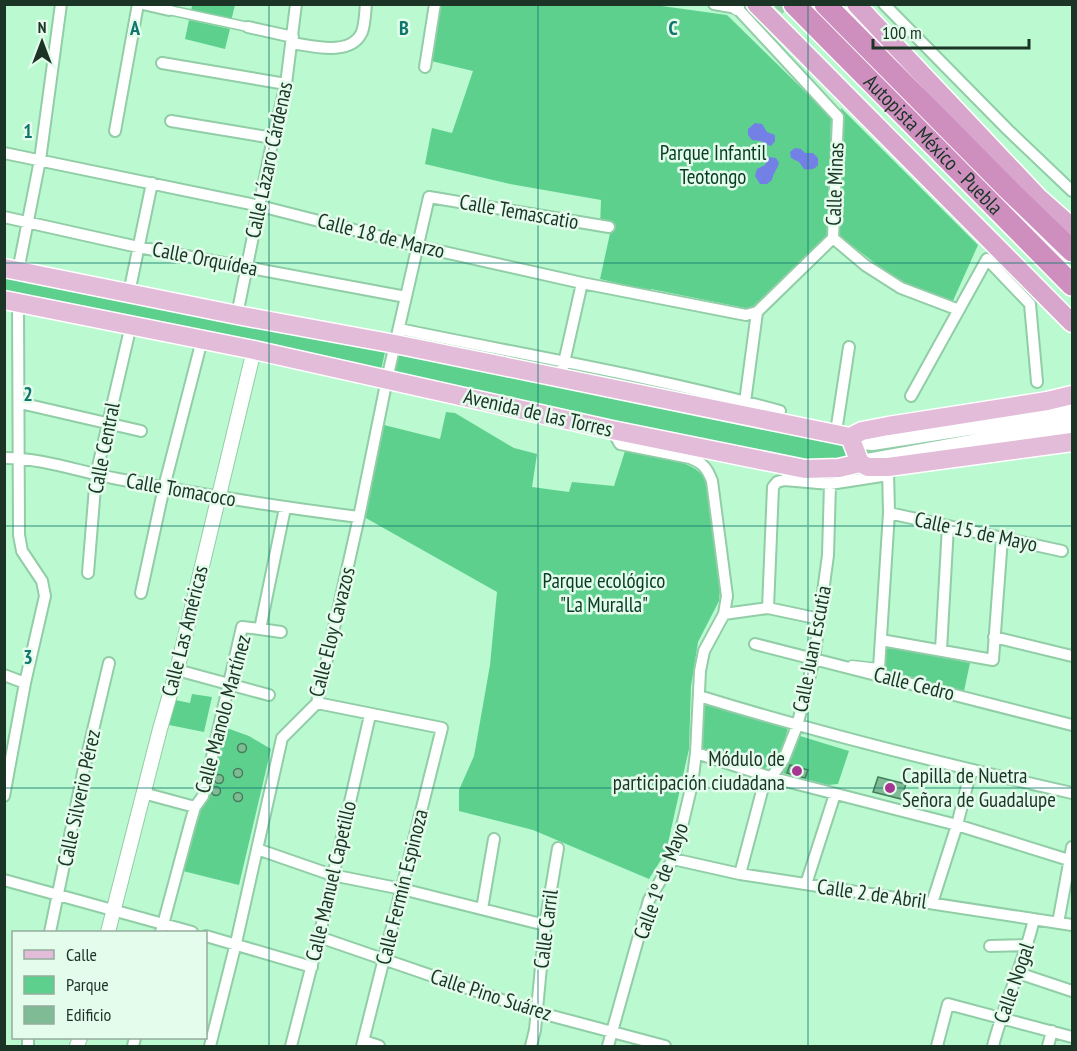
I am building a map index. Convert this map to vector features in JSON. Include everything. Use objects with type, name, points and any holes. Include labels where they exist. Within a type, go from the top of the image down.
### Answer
[{"type":"highway","points":[[756,4],[1072,323]]},
{"type":"highway","name":"Autopista México - Puebla","points":[[794,4],[1072,285]]},
{"type":"highway","name":"Autopista México - Puebla","points":[[825,4],[1072,251]]},
{"type":"highway","points":[[856,4],[1038,197],[1072,227]]},
{"type":"highway","points":[[989,144],[1012,159],[1072,214]]},
{"type":"main road","name":"Avenida de las Torres","points":[[11,269],[237,315],[397,336],[563,370],[843,434],[863,441],[872,442],[1072,411]]},
{"type":"main road","name":"Avenida de las Torres","points":[[11,301],[254,350],[805,470],[839,468],[1072,425]]},
{"type":"main road","points":[[1072,395],[843,434],[860,463],[888,471],[1072,442]]},
{"type":"street","points":[[11,269],[27,222],[40,160],[61,4]]},
{"type":"street","points":[[115,131],[138,4]]},
{"type":"street","points":[[143,4],[333,48],[347,46],[358,38],[363,30],[366,4]]},
{"type":"street","name":"Calle Lázaro Cárdenas","points":[[237,315],[286,84],[296,4]]},
{"type":"street","points":[[425,67],[435,4]]},
{"type":"street","points":[[714,4],[736,6]]},
{"type":"street","points":[[884,4],[1008,130],[1072,191]]},
{"type":"street","name":"Calle Minas","points":[[736,6],[764,28],[838,117],[833,238],[757,312]]},
{"type":"street","points":[[162,63],[286,84]]},
{"type":"street","points":[[171,121],[273,138]]},
{"type":"street","name":"Calle 18 de Marzo","points":[[4,153],[260,206],[417,246],[582,283],[746,315],[757,312]]},
{"type":"street","points":[[129,293],[152,183]]},
{"type":"street","name":"Calle Temascatio","points":[[429,197],[609,227]]},
{"type":"street","name":"Calle Eloy Cavazos","points":[[210,1047],[236,944],[282,738],[317,703],[429,197]]},
{"type":"street","name":"Calle Orquídea","points":[[4,217],[138,247],[406,297]]},
{"type":"street","points":[[833,238],[865,265],[901,288],[959,310]]},
{"type":"street","points":[[911,396],[987,259],[1030,304],[1037,382]]},
{"type":"street","points":[[582,283],[563,370],[745,402],[780,411]]},
{"type":"street","points":[[4,796],[25,683],[45,596],[42,581],[22,551],[20,536],[20,403],[11,301]]},
{"type":"street","points":[[745,402],[757,312]]},
{"type":"street","name":"Calle Central","points":[[88,573],[96,475],[131,325]]},
{"type":"street","points":[[141,593],[164,487],[201,340]]},
{"type":"street","points":[[843,434],[849,347]]},
{"type":"street","name":"Calle Las Américas","points":[[109,931],[177,670],[254,350]]},
{"type":"street","points":[[20,403],[141,431]]},
{"type":"street","name":"Calle 1º de Mayo","points":[[608,1047],[650,900],[672,859],[692,784],[696,753],[700,671],[704,651],[724,614],[728,596],[712,481],[707,468],[701,462],[684,456],[620,444],[612,429]]},
{"type":"street","name":"Calle Tomacoco","points":[[4,458],[50,463],[96,475],[285,508],[359,517]]},
{"type":"street","points":[[768,608],[773,487],[777,482],[784,480],[830,484],[888,471],[889,513],[879,668],[844,666]]},
{"type":"street","name":"Calle Juan Escutia","points":[[740,874],[762,791],[784,759],[797,726],[814,659],[828,555],[830,484]]},
{"type":"street","name":"Calle Manolo Martínez","points":[[162,929],[195,807],[203,796],[242,627],[260,629],[285,508]]},
{"type":"street","name":"Calle 15 de Mayo","points":[[889,513],[1062,551]]},
{"type":"street","points":[[941,650],[948,526]]},
{"type":"street","points":[[881,640],[993,660],[1002,538]]},
{"type":"street","points":[[724,614],[768,608],[820,619]]},
{"type":"street","points":[[260,629],[281,632]]},
{"type":"street","points":[[994,637],[1072,656]]},
{"type":"street","name":"Calle Cedro","points":[[755,644],[1072,725]]},
{"type":"street","name":"Calle Silverio Pérez","points":[[50,931],[109,663]]},
{"type":"street","points":[[177,670],[269,695]]},
{"type":"street","points":[[4,675],[25,683]]},
{"type":"street","points":[[699,696],[797,726],[971,771],[1072,793]]},
{"type":"street","points":[[317,703],[370,715]]},
{"type":"street","name":"Calle Fermín Espinoza","points":[[363,1044],[442,728],[370,715]]},
{"type":"street","name":"Calle Manuel Capetillo","points":[[291,1047],[320,937],[332,874],[370,715]]},
{"type":"street","points":[[696,753],[770,777],[957,825],[1071,860]]},
{"type":"street","points":[[932,903],[957,825],[971,771]]},
{"type":"street","points":[[143,793],[195,807]]},
{"type":"street","points":[[806,884],[835,794]]},
{"type":"street","points":[[483,909],[494,838]]},
{"type":"street","name":"Calle Nogal","points":[[1058,923],[1072,847]]},
{"type":"street","name":"Calle Carril","points":[[531,1047],[537,1012],[545,924],[558,848]]},
{"type":"street","points":[[257,849],[332,874],[545,924]]},
{"type":"street","name":"Calle 2 de Abril","points":[[672,859],[740,874],[1072,925]]},
{"type":"street","points":[[4,880],[114,911],[162,929],[177,931]]},
{"type":"street","name":"Calle Nogal","points":[[993,1047],[1001,1017],[1028,945],[1034,919]]},
{"type":"street","points":[[207,936],[312,967]]},
{"type":"street","name":"Calle Pino Suárez","points":[[320,937],[537,1012],[665,1047]]},
{"type":"street","points":[[990,946],[1028,945]]},
{"type":"street","points":[[1018,974],[1072,991]]},
{"type":"street","points":[[937,1047],[948,1004],[1072,1036]]},
{"type":"street","points":[[1048,1047],[1052,1031]]},
{"type":"street","points":[[363,1044],[379,1047]]},
{"type":"green space","name":"Parque Infantil Teotongo","points":[[647,4],[727,15],[831,117],[828,236],[750,309],[651,289],[650,291],[600,279],[611,229],[600,227],[601,200],[510,184],[425,164],[432,128],[452,133],[473,71],[431,61],[439,5]]},
{"type":"green space","points":[[192,5],[235,5],[231,21],[191,12]]},
{"type":"green space","points":[[189,20],[230,29],[225,49],[185,39]]},
{"type":"green space","points":[[841,108],[978,245],[952,303],[904,285],[838,235]]},
{"type":"green space","points":[[4,270],[382,347],[385,352],[381,370],[5,297]]},
{"type":"green space","points":[[401,351],[829,438],[849,447],[848,461],[807,465],[392,376],[397,354]]},
{"type":"green space","name":"Parque ecológico \"La Muralla\"","points":[[446,412],[455,413],[514,448],[537,454],[532,487],[569,492],[572,482],[614,486],[625,451],[681,462],[691,466],[705,479],[721,579],[719,601],[698,642],[691,686],[689,749],[666,852],[649,879],[533,830],[459,811],[459,790],[474,756],[490,665],[497,592],[364,517],[384,425],[440,439]]},
{"type":"green space","points":[[882,645],[970,663],[964,691],[881,669]]},
{"type":"green space","points":[[192,694],[212,697],[204,732],[169,725],[175,700],[190,703]]},
{"type":"green space","points":[[704,702],[788,728],[781,754],[763,770],[701,751]]},
{"type":"green space","points":[[224,727],[249,736],[271,749],[239,885],[183,871],[198,814],[207,801]]},
{"type":"green space","points":[[800,736],[849,751],[838,784],[828,785],[783,773]]},
{"type":"water","points":[[755,123],[762,124],[767,132],[775,135],[775,141],[771,146],[752,140],[748,135],[748,129]]},
{"type":"water","points":[[795,148],[805,153],[813,153],[818,158],[818,165],[812,169],[804,169],[799,162],[791,158],[790,152]]},
{"type":"water","points":[[769,157],[776,158],[779,163],[772,180],[767,184],[760,184],[755,176],[757,169],[765,165]]},
{"type":"building","points":[[242,743],[247,748],[242,753],[237,748]]},
{"type":"building","name":"Módulo de participación ciudadana","points":[[790,765],[808,770],[805,778],[787,773]]},
{"type":"building","points":[[238,768],[243,773],[238,778],[233,773]]},
{"type":"building","points":[[219,774],[224,779],[219,784],[214,779]]},
{"type":"building","name":"Capilla de Nuetra Señora de Guadalupe","points":[[878,777],[906,784],[901,799],[873,792]]},
{"type":"building","points":[[216,786],[221,791],[216,796],[211,791]]},
{"type":"building","points":[[238,792],[243,797],[238,802],[233,797]]},
{"type":"tunnel","points":[[769,22],[784,4]]},
{"type":"place","name":"Módulo de participación ciudadana","points":[[797,771]]},
{"type":"place","name":"Capilla de Nuetra Señora de Guadalupe","points":[[890,788]]}]
